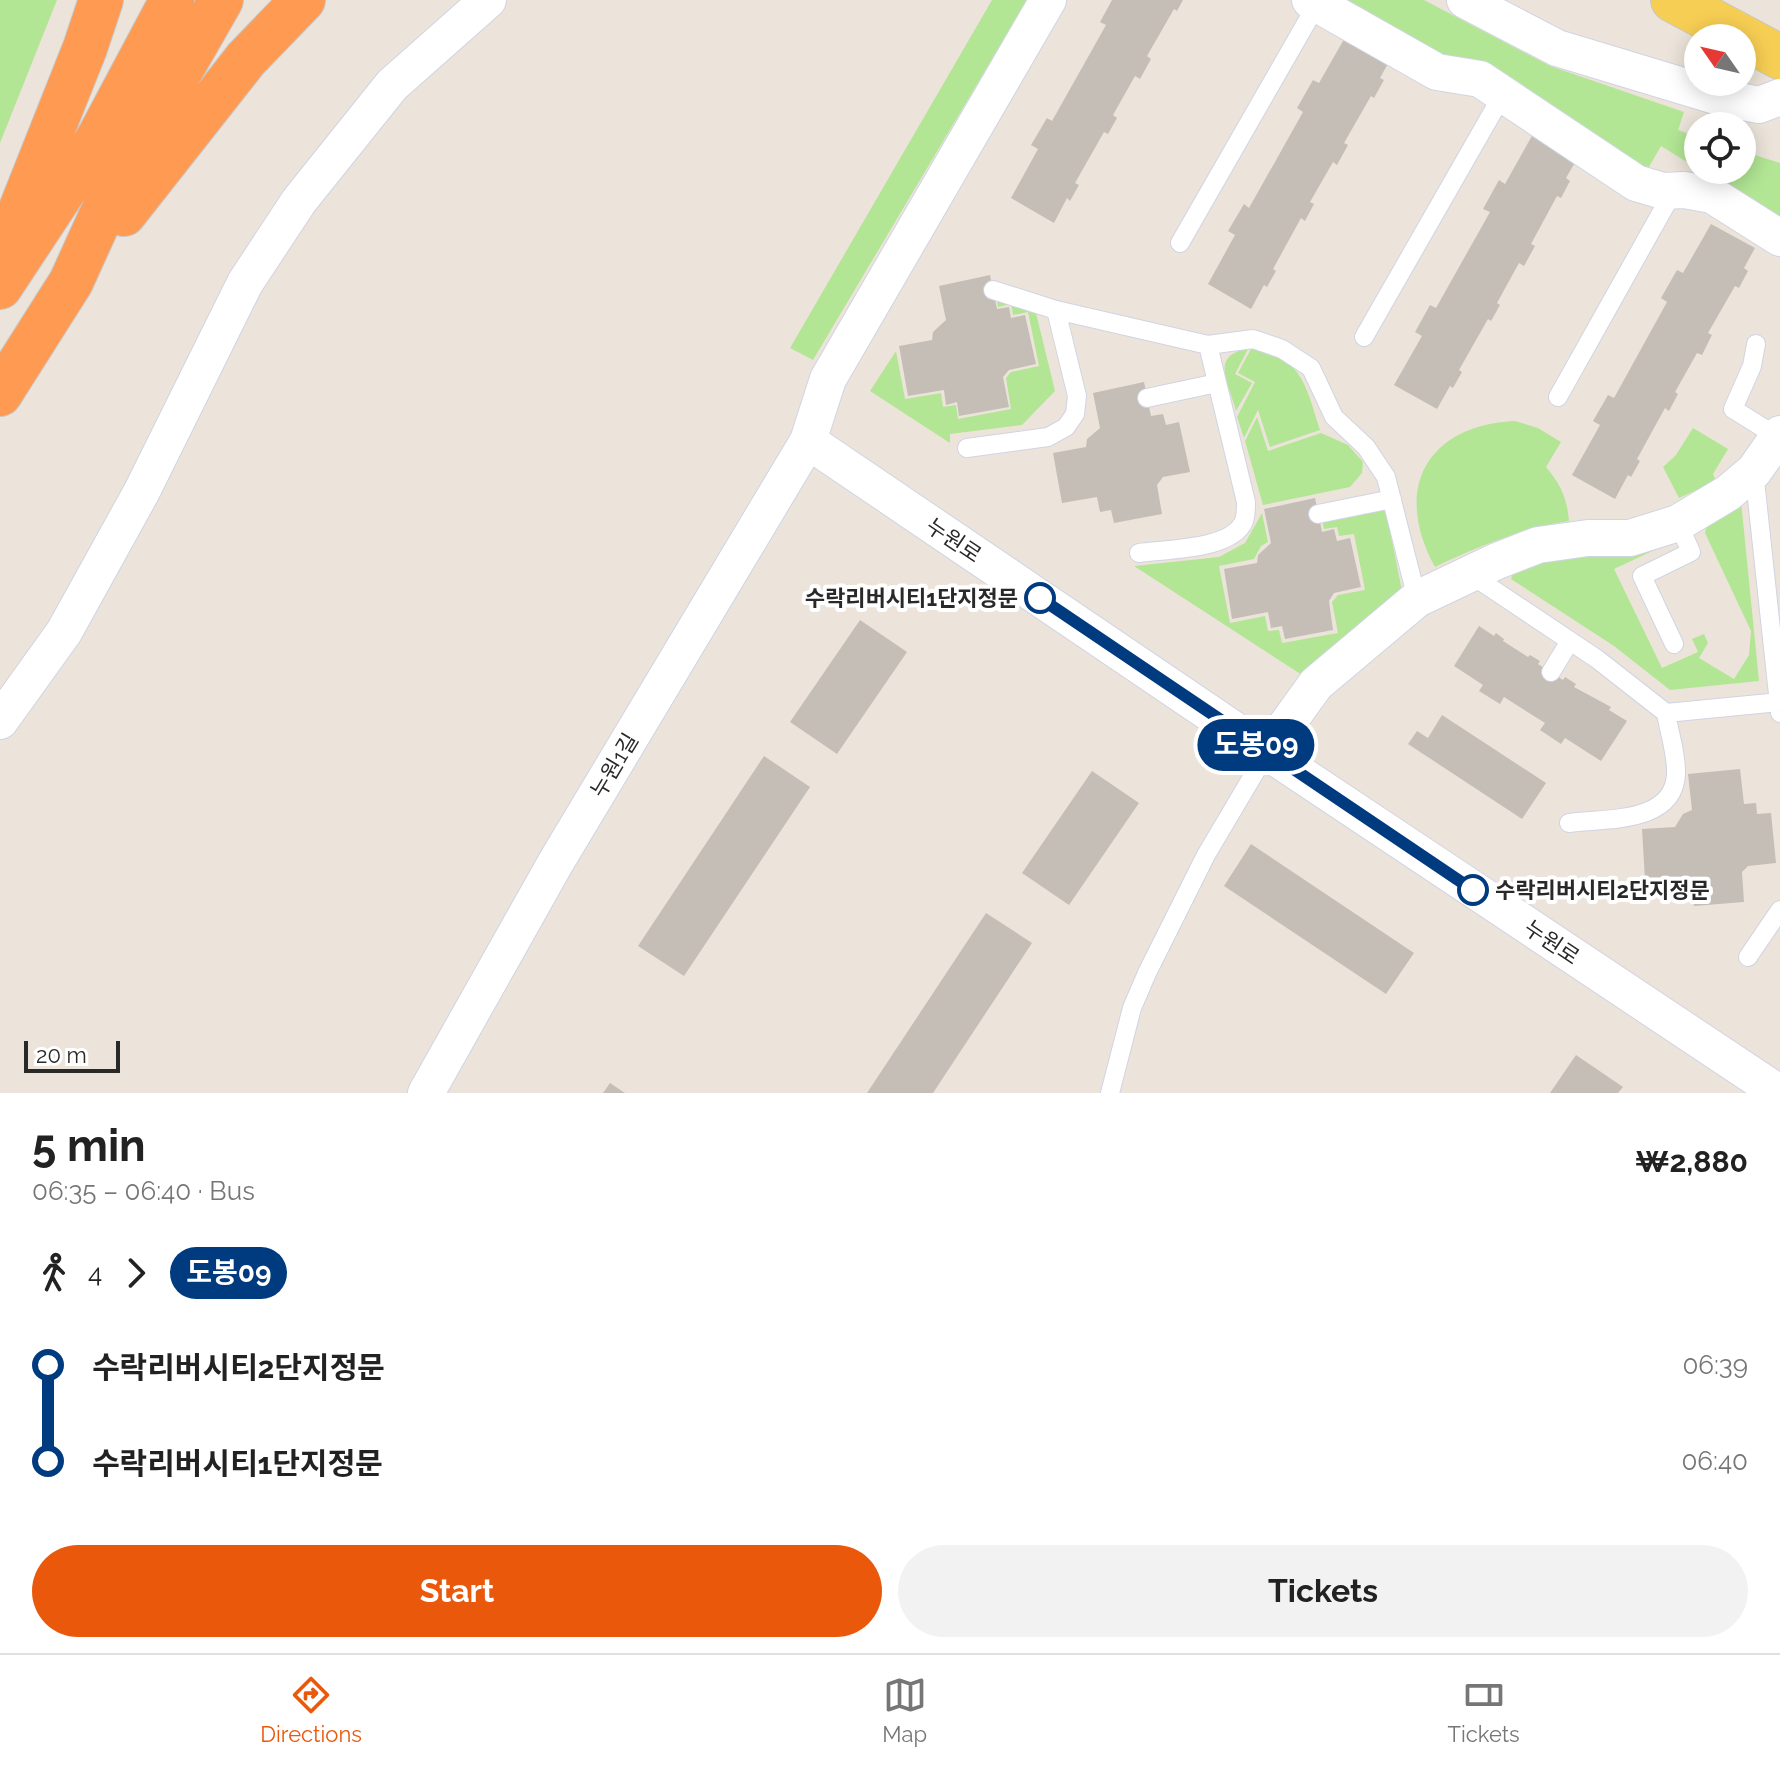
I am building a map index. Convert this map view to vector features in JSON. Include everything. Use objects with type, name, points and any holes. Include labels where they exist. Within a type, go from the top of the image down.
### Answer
[{"type":"highway","points":[[0,260],[85,48],[101,0]]},
{"type":"highway","points":[[0,287],[99,137],[172,0]]},
{"type":"highway","points":[[71,282],[115,185],[221,0]]},
{"type":"highway","points":[[0,394],[71,282],[246,59],[303,0]]},
{"type":"main road","points":[[1673,0],[1780,57]]},
{"type":"street","points":[[0,721],[64,632],[142,491],[245,283],[299,201],[392,85],[488,0]]},
{"type":"street","name":"누원1길","points":[[426,1093],[548,875],[808,441],[828,379],[940,205],[1048,0]]},
{"type":"street","points":[[1465,0],[1571,53],[1719,97],[1759,105],[1780,97]]},
{"type":"street","points":[[1314,2],[1437,72],[1480,79],[1636,183],[1663,191],[1712,195],[1780,238]]},
{"type":"street","points":[[1267,752],[1316,684],[1417,599],[1538,545],[1588,538],[1630,538],[1688,552],[1728,493],[1754,471],[1779,435]]},
{"type":"street","name":"누원로","points":[[808,441],[1779,1093]]},
{"type":"lane","points":[[1180,243],[1314,2]]},
{"type":"lane","points":[[1364,337],[1503,94]]},
{"type":"lane","points":[[1558,397],[1674,190]]},
{"type":"lane","points":[[993,290],[1056,310],[1208,345],[1253,339],[1282,349],[1311,368],[1334,417],[1366,447],[1386,477],[1417,599]]},
{"type":"lane","points":[[967,448],[1048,437],[1066,427],[1075,414],[1077,396],[1056,310]]},
{"type":"lane","points":[[1756,344],[1748,377],[1733,409],[1779,435]]},
{"type":"lane","points":[[1139,553],[1217,543],[1235,533],[1244,520],[1246,502],[1208,345]]},
{"type":"lane","points":[[1147,398],[1217,383]]},
{"type":"lane","points":[[1666,713],[1779,705],[1754,471]]},
{"type":"lane","points":[[1318,514],[1392,499]]},
{"type":"lane","points":[[1674,644],[1642,576],[1688,552]]},
{"type":"lane","points":[[1470,574],[1597,659],[1666,713],[1677,772],[1674,790],[1665,803],[1647,813],[1569,823]]},
{"type":"lane","points":[[1551,672],[1570,641]]},
{"type":"lane","points":[[1110,1093],[1132,1008],[1147,973],[1206,855],[1267,752]]},
{"type":"lane","points":[[1748,957],[1780,910]]},
{"type":"green space","points":[[0,0],[57,0],[0,143]]},
{"type":"green space","points":[[992,0],[1027,0],[813,360],[790,348]]},
{"type":"green space","points":[[1338,0],[1424,0],[1550,66],[1684,112],[1678,130],[1684,132],[1684,160],[1661,146],[1646,172]]},
{"type":"green space","points":[[1756,155],[1780,163],[1780,221],[1721,184],[1756,184]]},
{"type":"green space","points":[[996,296],[1035,309],[1055,391],[1022,425],[950,434],[950,443],[870,391],[896,351],[905,399],[941,393],[943,407],[956,405],[958,419],[1011,409],[1006,378],[1011,372],[1039,366],[1028,312],[1013,315],[1011,304],[998,307]]},
{"type":"green space","points":[[1248,349],[1235,374],[1252,383],[1236,411],[1226,381],[1225,364],[1236,352]]},
{"type":"green space","points":[[1251,349],[1282,359],[1300,376],[1320,430],[1270,447],[1258,410],[1244,438],[1237,417],[1255,382],[1238,373]]},
{"type":"green space","points":[[1257,417],[1268,451],[1321,433],[1348,445],[1363,462],[1362,473],[1350,487],[1263,505],[1245,441]]},
{"type":"green space","points":[[1515,421],[1538,428],[1561,442],[1546,467],[1562,492],[1569,521],[1500,539],[1435,567],[1422,538],[1417,512],[1418,488],[1426,466],[1440,448],[1459,435],[1485,425]]},
{"type":"green space","points":[[1693,428],[1728,449],[1713,474],[1716,481],[1679,498],[1663,467],[1676,455]]},
{"type":"green space","points":[[1741,501],[1759,681],[1670,690],[1614,646],[1511,579],[1512,575],[1540,562],[1661,547],[1614,569],[1662,668],[1698,652],[1692,639],[1704,634],[1708,643],[1699,658],[1734,679],[1749,655],[1751,631],[1705,533],[1709,518]]},
{"type":"green space","points":[[1385,506],[1402,591],[1302,675],[1134,566],[1219,557],[1245,543],[1262,513],[1268,542],[1261,546],[1254,559],[1219,566],[1230,623],[1265,616],[1268,631],[1279,630],[1282,643],[1338,633],[1332,602],[1338,595],[1365,590],[1354,534],[1339,536],[1337,527],[1324,529],[1322,518]]},
{"type":"building","points":[[1112,0],[1183,0],[1177,11],[1174,9],[1147,56],[1151,59],[1140,79],[1135,76],[1113,115],[1117,118],[1108,134],[1104,132],[1075,183],[1079,185],[1070,201],[1067,198],[1054,223],[1011,198],[1038,149],[1031,145],[1047,118],[1052,121],[1106,25],[1100,22]]},
{"type":"building","points":[[1347,34],[1391,58],[1380,78],[1384,80],[1374,98],[1371,96],[1344,143],[1348,145],[1337,165],[1333,162],[1310,202],[1314,204],[1305,221],[1301,218],[1273,269],[1276,271],[1251,309],[1208,284],[1235,235],[1228,231],[1244,204],[1249,208],[1303,112],[1297,108],[1313,80],[1319,83]]},
{"type":"building","points":[[1533,134],[1577,159],[1566,178],[1570,181],[1561,198],[1557,196],[1531,244],[1535,246],[1524,266],[1519,263],[1497,303],[1500,305],[1491,321],[1488,319],[1459,370],[1462,372],[1453,388],[1450,386],[1437,409],[1394,385],[1422,336],[1415,332],[1430,305],[1436,308],[1490,212],[1483,209],[1499,180],[1505,184]]},
{"type":"building","points":[[1711,224],[1755,248],[1744,268],[1748,271],[1739,288],[1735,286],[1708,333],[1712,335],[1702,355],[1697,353],[1675,392],[1678,394],[1669,411],[1665,408],[1637,459],[1640,461],[1615,499],[1572,475],[1600,425],[1593,421],[1608,395],[1614,398],[1667,302],[1661,298],[1677,270],[1683,273]]},
{"type":"building","points":[[990,275],[997,309],[1009,307],[1011,318],[1025,315],[1036,364],[1009,370],[1003,377],[1009,407],[959,416],[957,402],[946,405],[944,390],[908,396],[899,346],[932,340],[933,332],[946,320],[939,286]]},
{"type":"building","points":[[1144,382],[1151,416],[1163,414],[1166,425],[1179,422],[1190,472],[1163,477],[1157,485],[1162,514],[1114,523],[1111,510],[1100,512],[1097,497],[1062,503],[1053,453],[1086,447],[1087,439],[1100,428],[1093,393]]},
{"type":"building","points":[[1315,498],[1322,532],[1334,529],[1337,541],[1350,538],[1361,587],[1334,593],[1329,601],[1333,630],[1285,639],[1282,626],[1271,628],[1268,612],[1232,619],[1224,569],[1257,563],[1258,555],[1271,543],[1264,509]]},
{"type":"building","points":[[860,620],[907,652],[837,754],[790,722]]},
{"type":"building","points":[[1479,626],[1494,636],[1496,633],[1528,657],[1530,655],[1540,661],[1538,664],[1563,680],[1565,677],[1576,684],[1574,687],[1611,707],[1609,710],[1627,721],[1601,761],[1565,738],[1561,744],[1540,730],[1545,723],[1504,697],[1500,704],[1479,691],[1483,685],[1454,666]]},
{"type":"building","points":[[1442,715],[1546,783],[1522,819],[1408,744],[1417,731],[1428,738]]},
{"type":"building","points":[[764,756],[810,787],[684,976],[638,946]]},
{"type":"building","points":[[1740,769],[1744,804],[1756,803],[1757,814],[1771,813],[1776,863],[1748,866],[1742,872],[1744,902],[1694,906],[1694,892],[1682,893],[1681,878],[1645,880],[1642,829],[1675,827],[1683,814],[1692,810],[1688,774]]},
{"type":"building","points":[[1092,771],[1139,803],[1069,905],[1022,873]]},
{"type":"building","points":[[1251,844],[1414,953],[1386,994],[1224,886]]},
{"type":"building","points":[[986,913],[1032,943],[933,1093],[867,1093]]},
{"type":"building","points":[[1576,1055],[1623,1087],[1618,1093],[1550,1093]]},
{"type":"building","points":[[610,1083],[625,1093],[603,1093]]},
{"type":"bus line","name":"도봉09","points":[[1040,598],[1473,890]]},
{"type":"place","name":"수락리버시티1단지정문","points":[[1040,598]]},
{"type":"place","name":"수락리버시티2단지정문","points":[[1473,890]]}]
